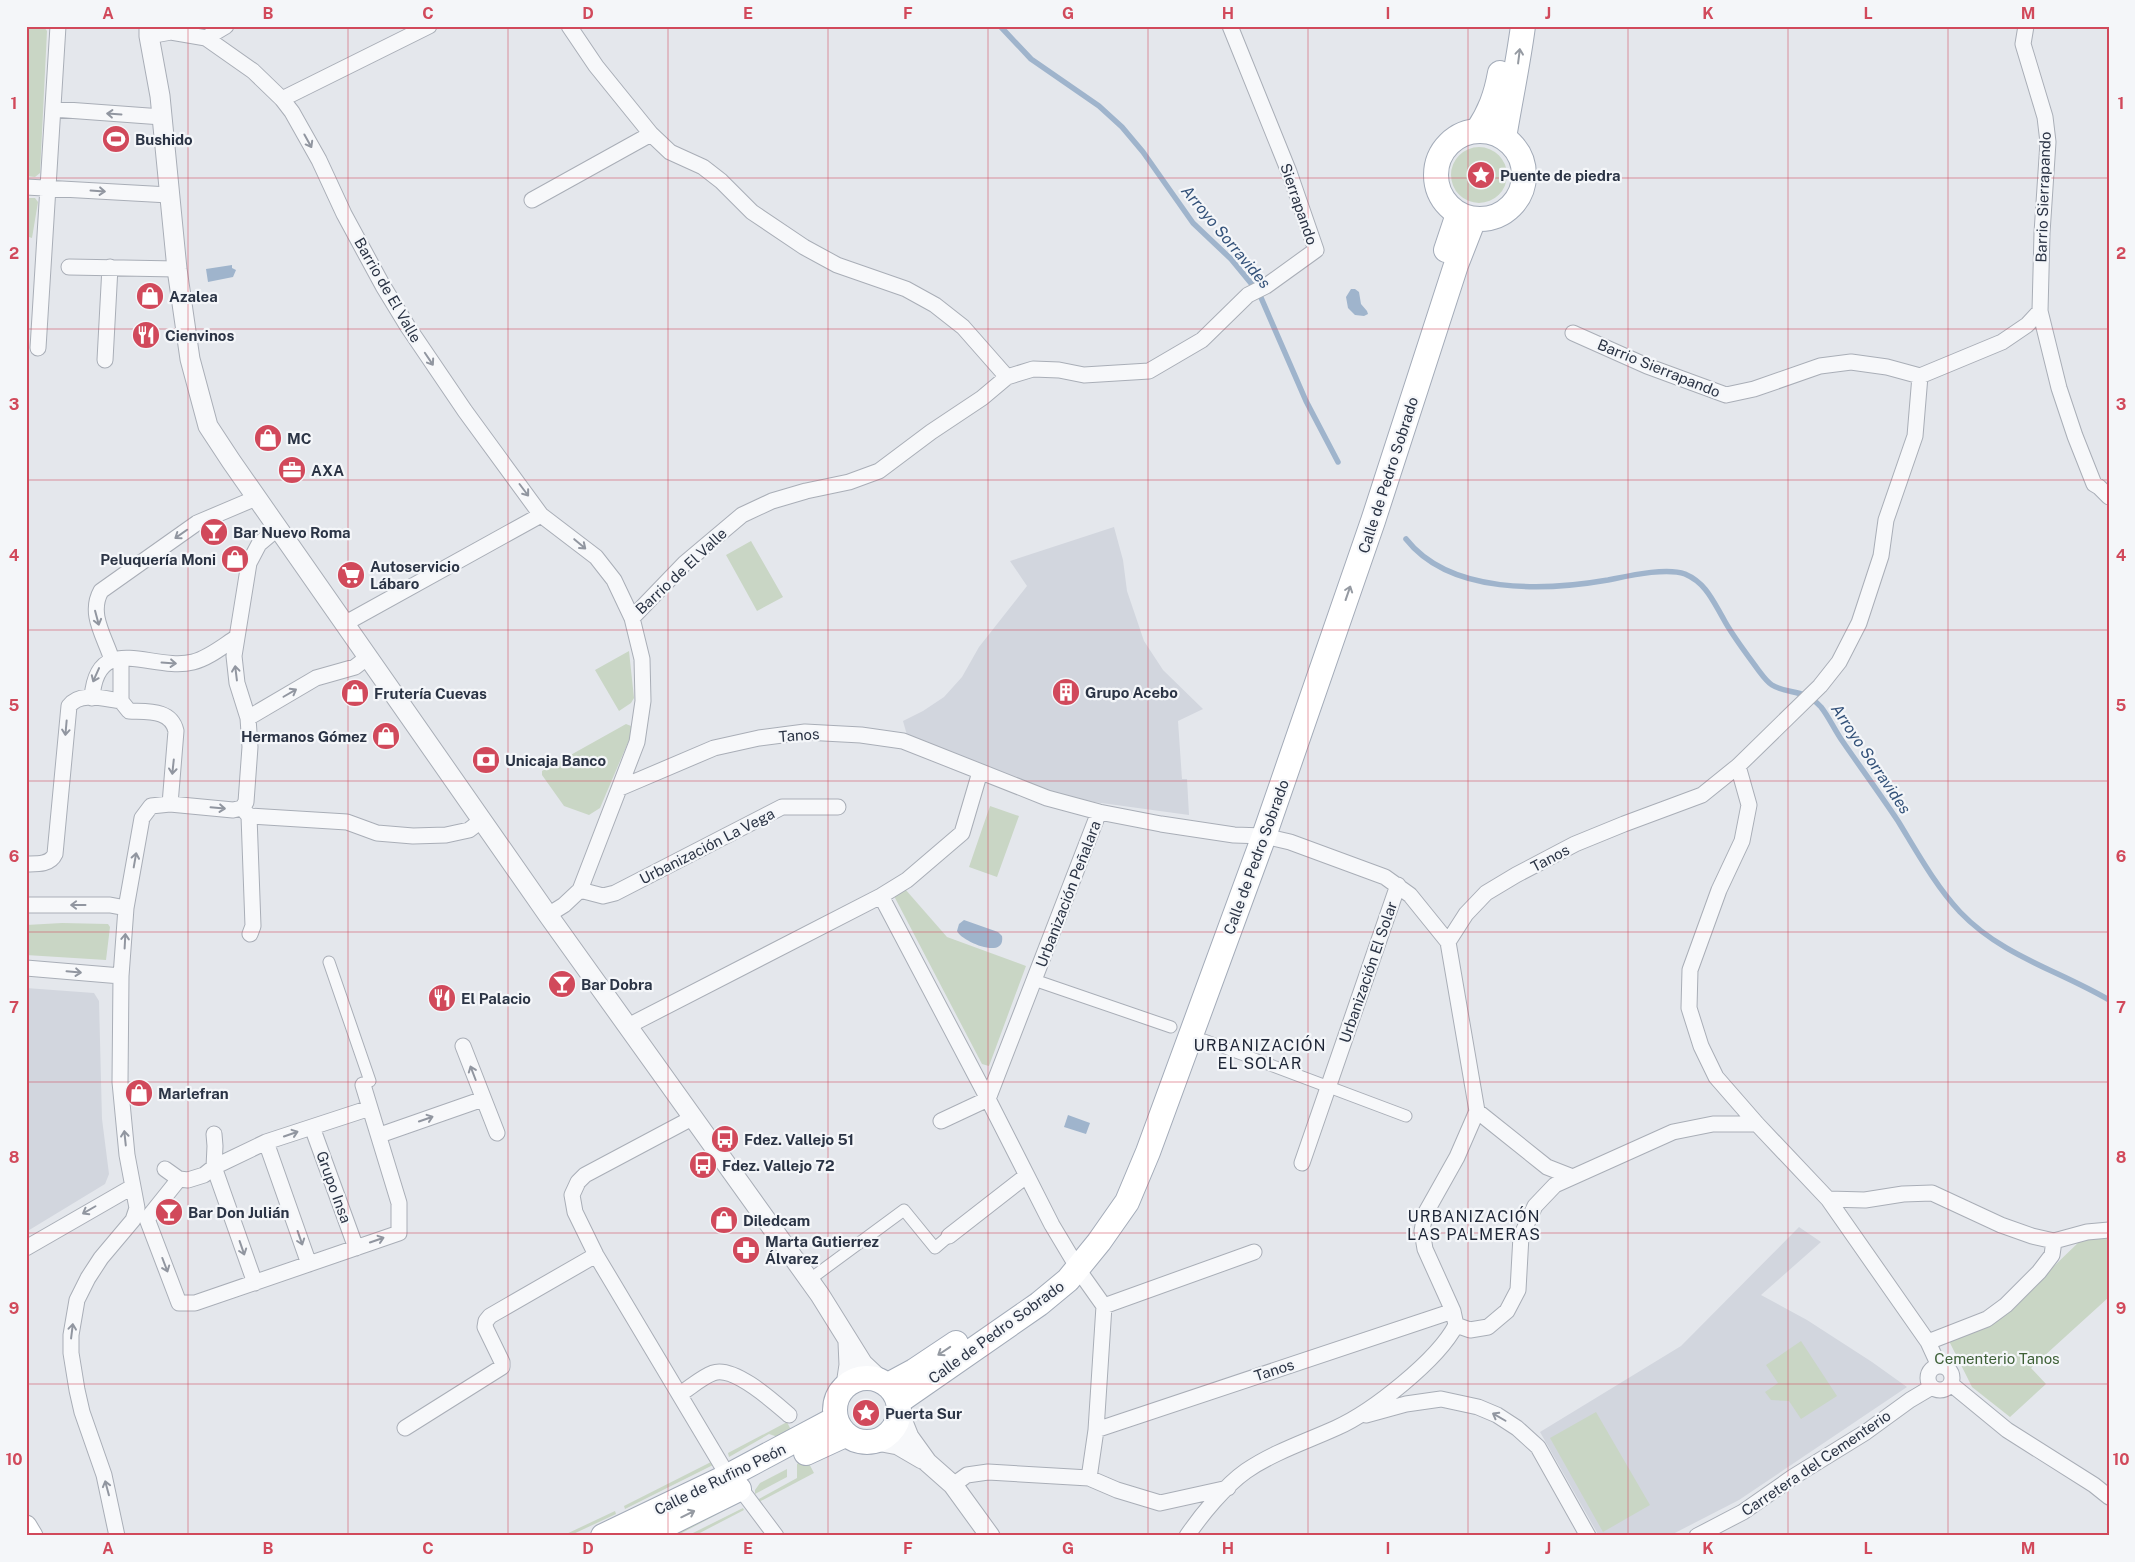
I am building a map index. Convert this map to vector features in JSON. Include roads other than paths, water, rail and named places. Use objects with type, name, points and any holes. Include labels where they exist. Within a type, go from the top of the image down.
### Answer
[{"type":"main road","points":[[1477,131],[1489,114],[1495,97],[1506,26]]},
{"type":"main road","points":[[1504,138],[1523,26]]},
{"type":"main road","points":[[1477,131],[1491,132],[1504,138],[1515,148],[1522,161],[1524,176],[1522,190],[1514,203],[1503,213],[1489,218],[1466,216],[1447,205],[1439,193],[1436,179],[1437,165],[1442,152],[1451,142],[1464,134],[1477,131]]},
{"type":"main road","name":"Calle de Pedro Sobrado","points":[[891,1395],[1039,1304],[1074,1263],[1099,1242],[1130,1193],[1192,1036],[1258,835],[1373,521],[1456,265],[1466,216]]},
{"type":"main road","points":[[862,1378],[891,1395],[893,1430],[877,1441],[860,1442],[840,1427],[836,1400],[846,1385],[862,1378]]},
{"type":"main road","name":"Calle de Rufino Peón","points":[[604,1536],[790,1460],[840,1427]]},
{"type":"main road","name":"Calle de Rufino Peón","points":[[644,1536],[734,1482]]},
{"type":"main road","points":[[26,1526],[32,1536]]},
{"type":"street","points":[[38,348],[58,26]]},
{"type":"street","points":[[206,38],[226,26]]},
{"type":"street","points":[[282,99],[429,26]]},
{"type":"street","points":[[569,26],[596,66],[651,134],[670,152],[703,167],[721,181],[752,212],[804,247],[836,265],[906,289],[935,305],[963,327],[1007,377]]},
{"type":"street","name":"Sierrapando","points":[[1007,377],[1033,370],[1059,370],[1084,375],[1149,371],[1202,340],[1248,295],[1266,286],[1316,250],[1289,172],[1230,26]]},
{"type":"street","name":"Barrio Sierrapando","points":[[2026,26],[2023,44],[2045,117],[2048,142],[2042,234],[2040,311],[2059,388],[2075,436],[2094,484],[2109,497]]},
{"type":"street","points":[[146,29],[162,117],[177,269],[190,359],[203,412],[217,441],[548,915],[694,1117],[808,1280],[863,1364],[891,1395],[909,1436],[928,1462],[953,1485],[990,1536]]},
{"type":"street","name":"Barrio de El Valle","points":[[146,29],[206,38],[253,71],[282,99],[328,176],[344,214],[408,327],[465,411],[541,515],[574,538],[602,563],[614,580],[632,618],[685,563],[742,515],[772,501],[806,491],[849,482],[879,471],[982,398],[1007,377]]},
{"type":"street","points":[[53,109],[162,117]]},
{"type":"street","points":[[532,200],[651,134]]},
{"type":"street","points":[[26,187],[169,196]]},
{"type":"street","points":[[70,267],[177,269]]},
{"type":"street","points":[[105,360],[110,267]]},
{"type":"street","points":[[1920,376],[2002,342],[2027,325],[2040,311]]},
{"type":"street","name":"Barrio Sierrapando","points":[[1573,333],[1647,366],[1726,395],[1754,389],[1820,366],[1851,362],[1888,367],[1920,376]]},
{"type":"street","name":"Tanos","points":[[1448,942],[1466,914],[1486,893],[1576,844],[1702,795],[1738,766],[1820,686],[1839,662],[1859,623],[1881,556],[1886,520],[1915,436],[1920,376]]},
{"type":"street","points":[[125,706],[116,660],[96,617],[96,604],[101,591],[197,523],[256,498]]},
{"type":"street","points":[[344,624],[541,515]]},
{"type":"street","points":[[250,934],[253,926],[246,802],[250,747],[248,718],[235,671],[237,637],[249,563],[259,544],[278,528]]},
{"type":"street","points":[[548,915],[564,905],[580,890],[637,742],[643,701],[642,659],[632,618]]},
{"type":"street","points":[[92,698],[96,673],[105,663],[116,660],[170,663],[193,662],[237,637]]},
{"type":"street","points":[[248,718],[316,678],[355,667],[368,657]]},
{"type":"street","points":[[26,864],[48,862],[53,859],[55,854],[67,710],[71,703],[79,698],[92,698],[168,716],[174,723],[176,731],[170,804]]},
{"type":"street","name":"Tanos","points":[[620,788],[714,748],[759,738],[805,732],[862,735],[903,741],[1047,798],[1099,812],[1214,833],[1258,835]]},
{"type":"street","points":[[1738,766],[1748,805],[1742,841],[1719,890],[1690,970],[1689,1008],[1701,1046],[1716,1077],[1757,1124],[1828,1198],[1928,1342],[1939,1366]]},
{"type":"street","points":[[628,1026],[881,896],[907,880],[962,833],[980,772]]},
{"type":"street","points":[[117,1536],[104,1475],[82,1412],[71,1353],[71,1335],[77,1300],[88,1278],[101,1258],[133,1220],[137,1208],[124,1135],[120,1082],[121,976],[126,908],[142,818],[151,806],[170,804],[347,822],[376,833],[413,836],[446,835],[469,830],[482,820]]},
{"type":"street","name":"Urbanización La Vega","points":[[580,890],[603,896],[615,893],[782,807],[838,807]]},
{"type":"street","name":"Urbanización Peñalara","points":[[1099,812],[1034,980],[1172,1027]]},
{"type":"street","name":"Urbanización El Solar","points":[[1258,835],[1290,842],[1385,876],[1398,885],[1433,922],[1448,942]]},
{"type":"street","name":"Urbanización El Solar","points":[[1302,1163],[1398,885]]},
{"type":"street","points":[[881,896],[988,1099],[1026,1176],[1074,1263],[1104,1306],[1096,1430],[1089,1478]]},
{"type":"street","points":[[26,905],[110,905],[126,908]]},
{"type":"street","points":[[1187,1536],[1228,1488],[1244,1473],[1263,1460],[1353,1419],[1369,1409],[1436,1355],[1450,1338],[1455,1318],[1426,1249],[1422,1231],[1425,1214],[1456,1157],[1477,1111],[1448,942]]},
{"type":"street","points":[[180,1179],[147,1219],[179,1303],[195,1303],[399,1233],[399,1203],[380,1135],[370,1108],[367,1083],[329,962]]},
{"type":"street","points":[[26,968],[121,976]]},
{"type":"street","points":[[941,1121],[988,1099],[1034,980]]},
{"type":"street","points":[[1204,1040],[1406,1116]]},
{"type":"street","points":[[463,1046],[497,1133]]},
{"type":"street","points":[[380,1135],[483,1099]]},
{"type":"street","points":[[165,1169],[180,1179],[188,1180],[204,1175],[214,1167],[266,1142],[370,1108]]},
{"type":"street","points":[[1477,1111],[1547,1167],[1570,1176]]},
{"type":"street","points":[[694,1117],[586,1175],[578,1182],[572,1195],[575,1212],[596,1255],[734,1482],[776,1536]]},
{"type":"street","name":"Tanos","points":[[1096,1430],[1455,1318],[1470,1330],[1488,1327],[1507,1311],[1518,1290],[1521,1236],[1536,1206],[1555,1185],[1570,1176],[1673,1132],[1713,1124],[1757,1124]]},
{"type":"street","name":"Grupo Insa","points":[[312,1127],[356,1248]]},
{"type":"street","points":[[214,1134],[214,1167],[254,1283]]},
{"type":"street","points":[[266,1142],[309,1264]]},
{"type":"street","points":[[808,1280],[904,1210],[934,1248],[1026,1176]]},
{"type":"street","points":[[26,1248],[132,1187]]},
{"type":"street","points":[[1828,1198],[1865,1200],[1903,1194],[1932,1193],[2001,1225],[2032,1236],[2054,1241],[2087,1232],[2109,1230]]},
{"type":"street","points":[[1928,1342],[1987,1319],[2006,1305],[2039,1272],[2052,1255],[2054,1241]]},
{"type":"street","points":[[1104,1306],[1254,1252]]},
{"type":"street","points":[[405,1428],[502,1367],[502,1362],[486,1327],[486,1321],[490,1316],[596,1255]]},
{"type":"street","points":[[846,1385],[849,1365],[848,1341]]},
{"type":"street","points":[[1939,1366],[1944,1367],[1952,1374],[1951,1384],[1942,1390],[1932,1387],[1928,1377],[1930,1372],[1939,1366]]},
{"type":"street","points":[[680,1394],[712,1373],[723,1372],[759,1389],[789,1415]]},
{"type":"street","points":[[1951,1384],[2007,1430],[2094,1485],[2109,1497]]},
{"type":"street","name":"Carretera del Cementerio","points":[[1697,1536],[1743,1512],[1793,1477],[1866,1432],[1910,1400],[1932,1387]]},
{"type":"street","points":[[1353,1419],[1406,1404],[1441,1399],[1459,1402],[1497,1415],[1517,1428],[1538,1447],[1588,1536]]},
{"type":"street","points":[[877,1441],[898,1445],[928,1462]]},
{"type":"street","points":[[953,1485],[967,1475],[988,1472],[1089,1478],[1117,1490],[1160,1503],[1228,1488]]},
{"type":"water","points":[[232,265],[232,268],[236,270],[233,277],[208,282],[206,269]]},
{"type":"water","points":[[1351,289],[1359,292],[1361,304],[1368,314],[1364,316],[1355,315],[1348,308],[1346,297]]},
{"type":"water","points":[[964,920],[998,932],[1002,936],[1001,943],[997,947],[991,948],[982,947],[966,940],[957,931],[959,924]]},
{"type":"water","points":[[1068,1115],[1090,1123],[1086,1134],[1064,1127]]},
{"type":"waterway","name":"Arroyo Sorravides","points":[[1000,26],[1031,59],[1099,106],[1122,127],[1143,152],[1193,223],[1231,259],[1259,293],[1306,401],[1338,462]]},
{"type":"waterway","name":"Arroyo Sorravides","points":[[1406,539],[1425,557],[1447,571],[1500,585],[1528,587],[1583,584],[1636,574],[1668,571],[1685,574],[1692,578],[1704,587],[1736,639],[1766,680],[1778,688],[1802,694],[1815,701],[1821,707],[1840,738],[1898,821],[1934,880],[1960,912],[1976,927],[2012,951],[2109,1000]]},
{"type":"place","name":"Bushido","points":[[116,139]]},
{"type":"place","name":"Puente de piedra","points":[[1481,175]]},
{"type":"place","name":"Azalea","points":[[150,296]]},
{"type":"place","name":"Cienvinos","points":[[146,335]]},
{"type":"place","name":"MC","points":[[268,438]]},
{"type":"place","name":"AXA","points":[[292,470]]},
{"type":"place","name":"Bar Nuevo Roma","points":[[214,532]]},
{"type":"place","name":"Peluquería Moni","points":[[235,559]]},
{"type":"place","name":"Autoservicio Lábaro","points":[[351,575]]},
{"type":"place","name":"Grupo Acebo","points":[[1066,692]]},
{"type":"place","name":"Frutería Cuevas","points":[[355,693]]},
{"type":"place","name":"Hermanos Gómez","points":[[386,736]]},
{"type":"place","name":"Unicaja Banco","points":[[486,760]]},
{"type":"place","name":"Bar Dobra","points":[[562,984]]},
{"type":"place","name":"El Palacio","points":[[442,998]]},
{"type":"place","name":"Marlefran","points":[[139,1093]]},
{"type":"place","name":"Fdez. Vallejo 51","points":[[725,1139]]},
{"type":"place","name":"Fdez. Vallejo 72","points":[[703,1165]]},
{"type":"place","name":"Bar Don Julián","points":[[169,1212]]},
{"type":"place","name":"Diledcam","points":[[724,1220]]},
{"type":"place","name":"Marta Gutierrez Álvarez","points":[[746,1250]]},
{"type":"place","name":"Puerta Sur","points":[[866,1413]]},
{"type":"district","name":"URBANIZACIÓN EL SOLAR","points":[[1260,1054]]},
{"type":"district","name":"URBANIZACIÓN LAS PALMERAS","points":[[1474,1225]]},
{"type":"park label","name":"Cementerio Tanos","points":[[1997,1358]]}]
